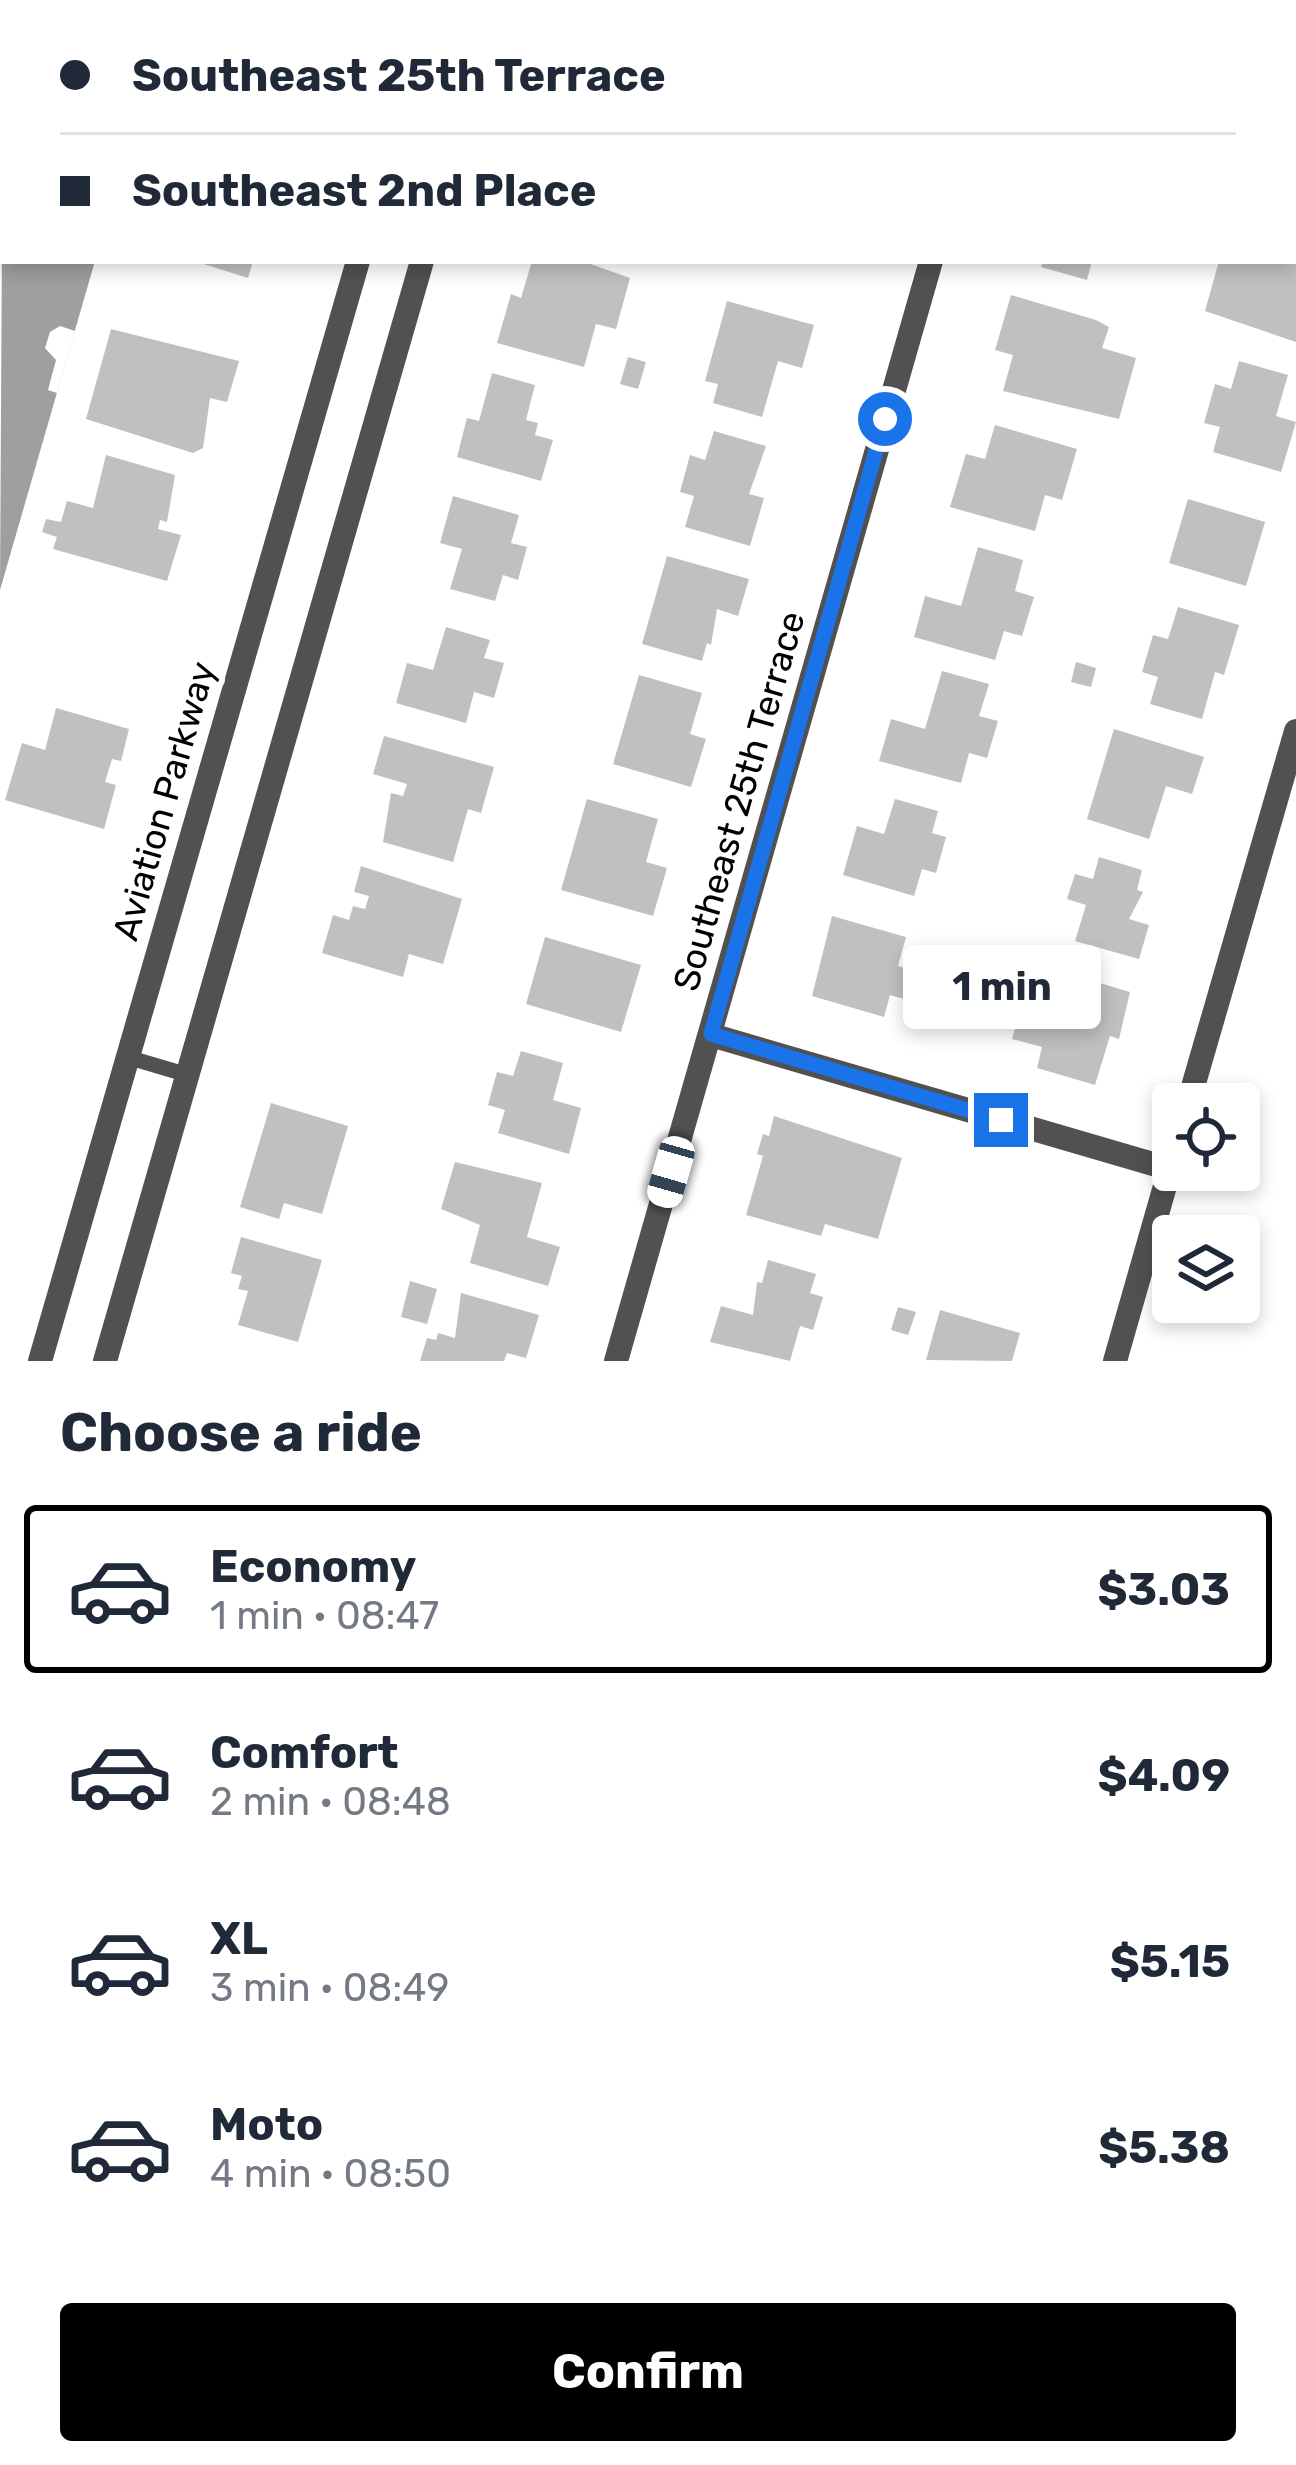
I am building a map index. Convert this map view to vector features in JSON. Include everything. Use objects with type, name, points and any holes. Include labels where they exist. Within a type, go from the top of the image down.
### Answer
[{"type":"street","name":"Aviation Parkway","points":[[40,1361],[357,264]]},
{"type":"street","points":[[105,1361],[421,264]]},
{"type":"street","name":"Southeast 25th Terrace","points":[[616,1361],[930,264]]},
{"type":"street","points":[[1194,1083],[1296,731]]},
{"type":"street","points":[[711,1034],[1152,1157]]},
{"type":"street","points":[[1115,1361],[1164,1191]]},
{"type":"lane","points":[[127,1058],[188,1075]]},
{"type":"shaded area","points":[[2,264],[94,264],[0,590]]},
{"type":"pier","points":[[60,326],[75,331],[57,393],[48,390],[56,360],[45,348],[50,332]]},
{"type":"building","points":[[204,264],[252,264],[248,278]]},
{"type":"building","points":[[531,264],[590,264],[630,278],[616,329],[596,324],[584,367],[497,343],[511,294],[521,298]]},
{"type":"building","points":[[1042,264],[1091,264],[1087,280]]},
{"type":"building","points":[[1218,264],[1296,264],[1296,342],[1205,311]]},
{"type":"building","points":[[1011,295],[1096,320],[1109,327],[1102,348],[1136,358],[1119,419],[1003,391],[1013,355],[995,350]]},
{"type":"building","points":[[727,301],[814,325],[802,368],[778,361],[762,417],[713,403],[718,384],[705,381]]},
{"type":"building","points":[[111,329],[239,361],[227,402],[210,398],[203,448],[193,453],[86,419]]},
{"type":"building","points":[[628,357],[646,362],[638,389],[620,384]]},
{"type":"building","points":[[1239,361],[1288,375],[1276,416],[1296,422],[1281,472],[1213,452],[1220,427],[1204,423],[1215,384],[1231,389]]},
{"type":"building","points":[[492,373],[535,385],[526,420],[538,423],[535,435],[553,440],[541,481],[457,457],[467,418],[479,421]]},
{"type":"building","points":[[995,425],[1077,449],[1062,500],[1045,495],[1035,531],[950,507],[966,454],[985,459]]},
{"type":"building","points":[[714,431],[766,446],[749,494],[764,498],[750,546],[685,527],[694,496],[680,492],[690,455],[705,460]]},
{"type":"building","points":[[106,455],[175,475],[167,522],[160,520],[158,529],[181,535],[167,581],[53,549],[57,537],[42,532],[46,519],[61,522],[67,501],[93,508]]},
{"type":"building","points":[[453,496],[519,515],[511,543],[527,547],[518,580],[503,575],[495,601],[450,589],[462,549],[440,543]]},
{"type":"building","points":[[1188,499],[1265,522],[1246,586],[1169,563]]},
{"type":"building","points":[[978,547],[1023,560],[1015,591],[1034,597],[1022,636],[1004,631],[995,660],[914,637],[925,596],[961,606]]},
{"type":"building","points":[[667,556],[749,579],[738,616],[717,609],[711,645],[707,643],[702,661],[642,644]]},
{"type":"building","points":[[1178,607],[1239,625],[1224,675],[1215,672],[1202,719],[1150,704],[1158,677],[1142,672],[1153,635],[1168,639]]},
{"type":"building","points":[[446,627],[490,640],[484,658],[504,663],[494,698],[474,692],[466,723],[396,703],[407,663],[433,670]]},
{"type":"building","points":[[1076,662],[1096,668],[1091,687],[1071,682]]},
{"type":"building","points":[[942,671],[989,684],[979,716],[998,721],[987,758],[969,753],[961,783],[879,761],[891,719],[925,729]]},
{"type":"building","points":[[639,675],[702,693],[690,734],[706,739],[691,787],[613,764]]},
{"type":"building","points":[[56,708],[129,729],[121,761],[112,759],[105,782],[116,785],[104,829],[5,800],[22,743],[45,750]]},
{"type":"building","points":[[1114,729],[1204,757],[1192,794],[1166,786],[1149,839],[1087,819]]},
{"type":"building","points":[[384,736],[494,767],[481,813],[468,809],[453,862],[383,842],[391,793],[403,796],[407,784],[373,774]]},
{"type":"building","points":[[587,799],[658,819],[646,862],[667,868],[653,916],[561,890]]},
{"type":"building","points":[[895,799],[938,811],[932,833],[946,837],[936,873],[922,869],[914,896],[843,875],[857,826],[884,834]]},
{"type":"building","points":[[1099,857],[1142,870],[1137,890],[1143,892],[1129,919],[1149,925],[1139,959],[1075,941],[1086,905],[1067,899],[1075,874],[1093,879]]},
{"type":"building","points":[[361,866],[462,899],[443,964],[409,954],[403,977],[322,953],[333,915],[349,920],[353,906],[365,909],[369,896],[354,892]]},
{"type":"building","points":[[832,916],[906,937],[898,966],[913,970],[904,999],[890,995],[884,1017],[812,996]]},
{"type":"building","points":[[545,937],[641,965],[621,1032],[526,1004]]},
{"type":"building","points":[[1063,972],[1130,992],[1119,1039],[1110,1036],[1095,1085],[1037,1068],[1042,1047],[1012,1039],[1030,976],[1059,984]]},
{"type":"building","points":[[521,1051],[563,1063],[553,1100],[581,1108],[569,1154],[498,1133],[505,1110],[488,1105],[497,1072],[513,1076]]},
{"type":"building","points":[[271,1103],[348,1126],[322,1214],[284,1203],[279,1219],[240,1207]]},
{"type":"building","points":[[774,1116],[902,1158],[878,1239],[825,1224],[821,1236],[746,1215],[763,1156],[757,1154],[763,1134],[769,1136]]},
{"type":"building","points":[[455,1162],[542,1183],[527,1237],[560,1247],[548,1286],[470,1263],[480,1225],[441,1209]]},
{"type":"building","points":[[241,1237],[322,1260],[298,1342],[238,1325],[248,1291],[238,1289],[242,1276],[231,1273]]},
{"type":"building","points":[[768,1260],[816,1274],[810,1293],[823,1297],[813,1330],[800,1326],[790,1361],[710,1342],[721,1306],[753,1315],[757,1282],[762,1283]]},
{"type":"building","points":[[410,1281],[437,1289],[427,1324],[401,1317]]},
{"type":"building","points":[[461,1293],[539,1315],[526,1358],[507,1353],[504,1361],[420,1361],[427,1338],[436,1340],[438,1333],[455,1338]]},
{"type":"building","points":[[898,1307],[916,1312],[908,1335],[891,1330]]},
{"type":"building","points":[[940,1310],[1020,1333],[1012,1361],[926,1360]]},
{"type":"route","points":[[885,419],[711,1034],[1001,1120]]}]
